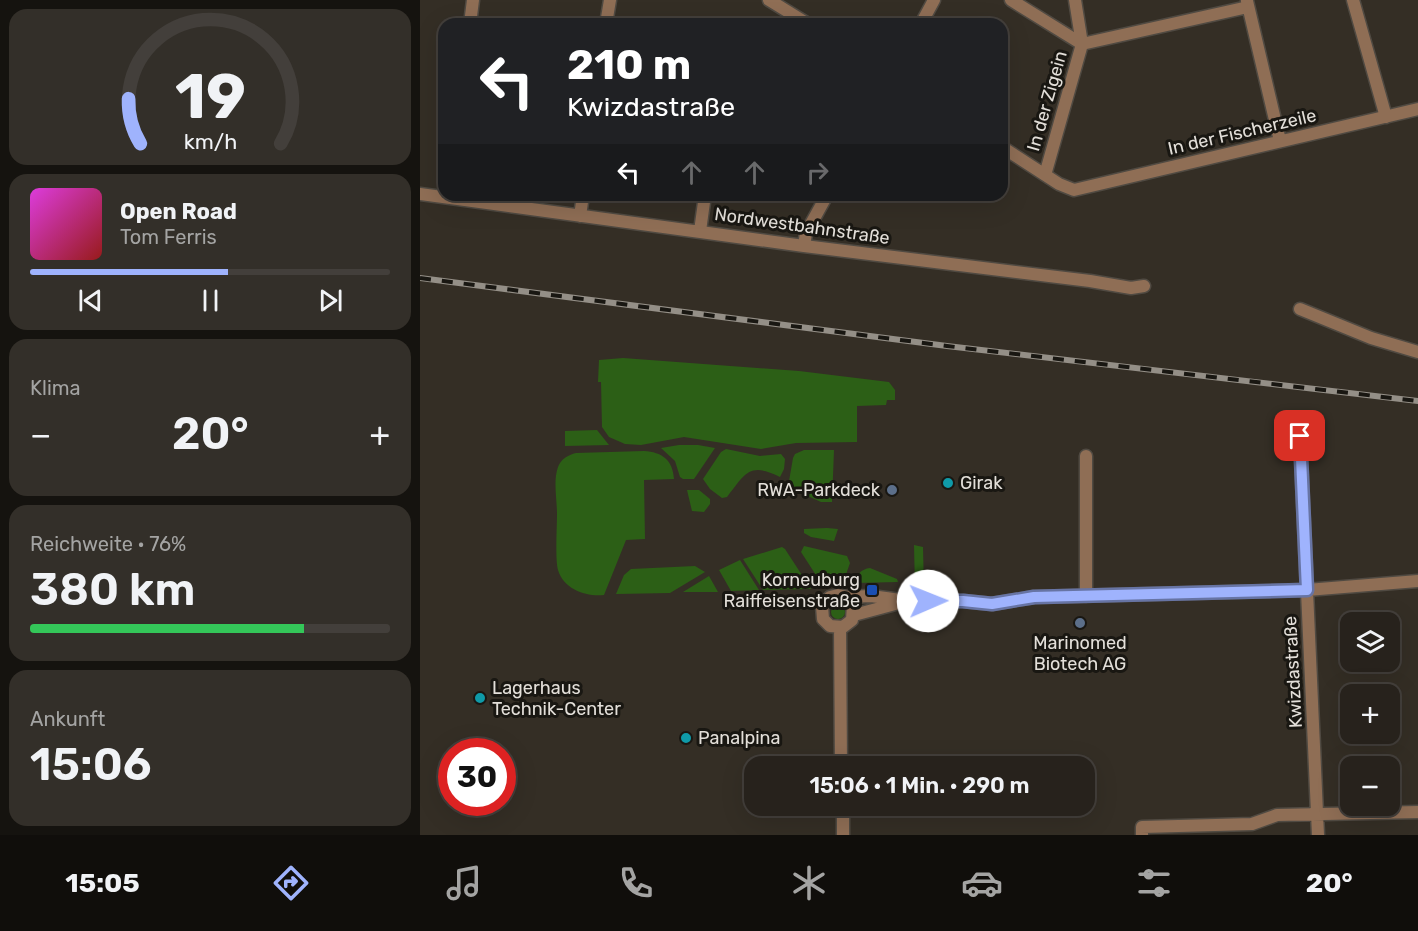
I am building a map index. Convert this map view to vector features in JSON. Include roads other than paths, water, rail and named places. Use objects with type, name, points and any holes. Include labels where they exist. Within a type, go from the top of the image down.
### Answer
[{"type":"street","points":[[471,18],[473,0]]},
{"type":"street","points":[[607,18],[610,0]]},
{"type":"street","points":[[770,0],[798,18]]},
{"type":"street","points":[[924,18],[934,0]]},
{"type":"street","points":[[1011,0],[1082,44],[1247,4],[1280,141]]},
{"type":"street","name":"In der Zigein","points":[[1045,175],[1082,44],[1075,0]]},
{"type":"street","points":[[1353,0],[1386,117]]},
{"type":"street","name":"In der Fischerzeile","points":[[1045,175],[1074,190],[1418,109]]},
{"type":"street","points":[[1008,151],[1045,175]]},
{"type":"street","name":"Nordwestbahnstraße","points":[[420,194],[438,195]]},
{"type":"street","name":"Nordwestbahnstraße","points":[[481,201],[804,246],[1079,279],[1131,288],[1144,286]]},
{"type":"street","points":[[580,216],[582,201]]},
{"type":"street","points":[[700,231],[704,201]]},
{"type":"street","points":[[804,246],[806,233],[824,201]]},
{"type":"street","points":[[1300,309],[1343,328],[1418,352]]},
{"type":"street","name":"Kwizdastraße","points":[[1300,436],[1318,835]]},
{"type":"street","points":[[1086,456],[1086,596]]},
{"type":"street","points":[[847,597],[853,605],[854,615],[849,623],[840,628],[830,626],[821,614],[822,606],[834,595],[992,604],[1034,597],[1307,590],[1418,581]]},
{"type":"street","points":[[854,615],[908,601]]},
{"type":"street","points":[[840,628],[842,756]]},
{"type":"street","points":[[1142,831],[1252,824],[1277,815],[1418,812]]},
{"type":"street","points":[[843,816],[843,835]]},
{"type":"railway","points":[[420,278],[947,346],[1418,401]]},
{"type":"place","name":"Girak","points":[[948,483]]},
{"type":"place","name":"RWA-Parkdeck","points":[[892,490]]},
{"type":"place","name":"Korneuburg Raiffeisenstraße","points":[[872,590]]},
{"type":"place","name":"Marinomed Biotech AG","points":[[1080,623]]},
{"type":"place","name":"Lagerhaus Technik-Center","points":[[480,698]]},
{"type":"place","name":"Panalpina","points":[[686,738]]}]
